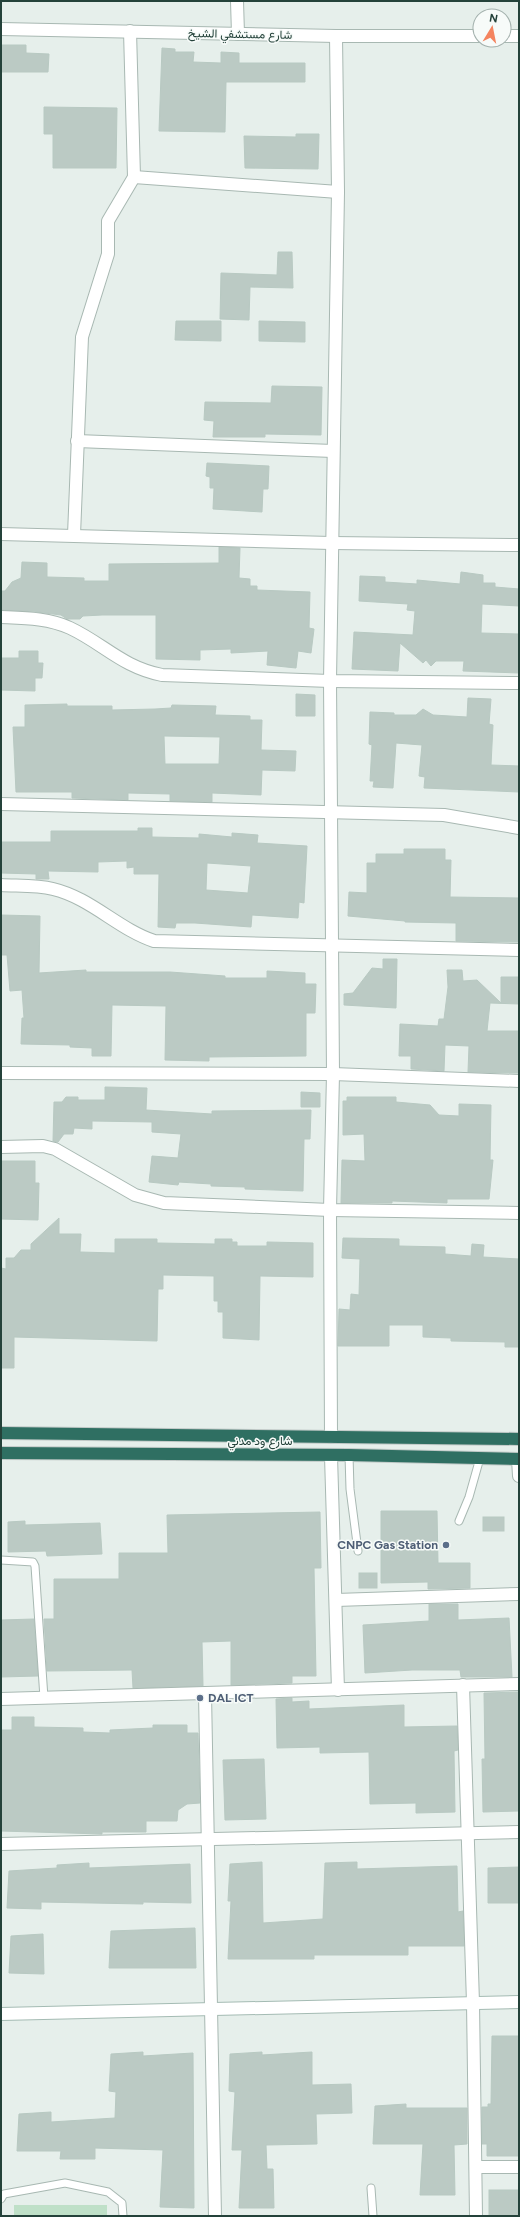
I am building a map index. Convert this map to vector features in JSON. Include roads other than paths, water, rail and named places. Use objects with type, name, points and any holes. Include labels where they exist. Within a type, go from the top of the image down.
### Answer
[{"type":"highway","name":"شارع ود مدني","points":[[1,1433],[519,1440]]},
{"type":"highway","name":"شارع ود مدني","points":[[1,1454],[349,1455],[519,1459]]},
{"type":"street","points":[[237,1],[238,34]]},
{"type":"street","name":"شارع مستشفي الشيخ","points":[[1,29],[336,36],[472,36]]},
{"type":"street","points":[[74,535],[82,337],[108,254],[108,221],[134,177],[130,31]]},
{"type":"street","points":[[331,1437],[330,1210],[333,1074],[330,681],[331,543],[338,192],[336,36]]},
{"type":"street","points":[[134,177],[338,192]]},
{"type":"street","points":[[77,441],[334,451]]},
{"type":"street","points":[[1,534],[331,543],[519,545]]},
{"type":"street","points":[[1,617],[35,619],[52,622],[70,628],[128,664],[143,671],[162,675],[330,681],[519,683]]},
{"type":"street","points":[[1,804],[444,815],[519,828]]},
{"type":"street","points":[[1,885],[52,888],[83,900],[138,936],[154,941],[519,950]]},
{"type":"street","points":[[1,1073],[333,1074],[519,1081]]},
{"type":"street","points":[[1,1147],[43,1146],[55,1149],[135,1195],[148,1200],[164,1203],[330,1210],[519,1213]]},
{"type":"street","points":[[331,1456],[338,1690]]},
{"type":"street","points":[[519,1459],[519,1476]]},
{"type":"street","points":[[336,1600],[519,1594]]},
{"type":"street","points":[[1,1700],[519,1684]]},
{"type":"street","points":[[463,1685],[466,1832],[473,2003],[476,2216]]},
{"type":"street","points":[[205,1694],[212,2008],[214,2216]]},
{"type":"street","points":[[1,1844],[208,1840],[466,1832],[519,1832]]},
{"type":"street","points":[[1,2014],[519,2002]]},
{"type":"street","points":[[476,2167],[519,2167]]},
{"type":"lane","points":[[349,1455],[350,1489],[358,1551]]},
{"type":"lane","points":[[458,1521],[469,1497],[480,1458]]},
{"type":"lane","points":[[1,1560],[34,1562],[36,1566],[44,1698]]},
{"type":"lane","points":[[1,2199],[4,2194],[65,2183],[108,2192],[122,2203],[123,2216]]},
{"type":"lane","points":[[372,2188],[373,2216]]},
{"type":"place","name":"CNPC Gas Station","points":[[446,1545]]},
{"type":"place","name":"DAL ICT","points":[[200,1698]]}]
